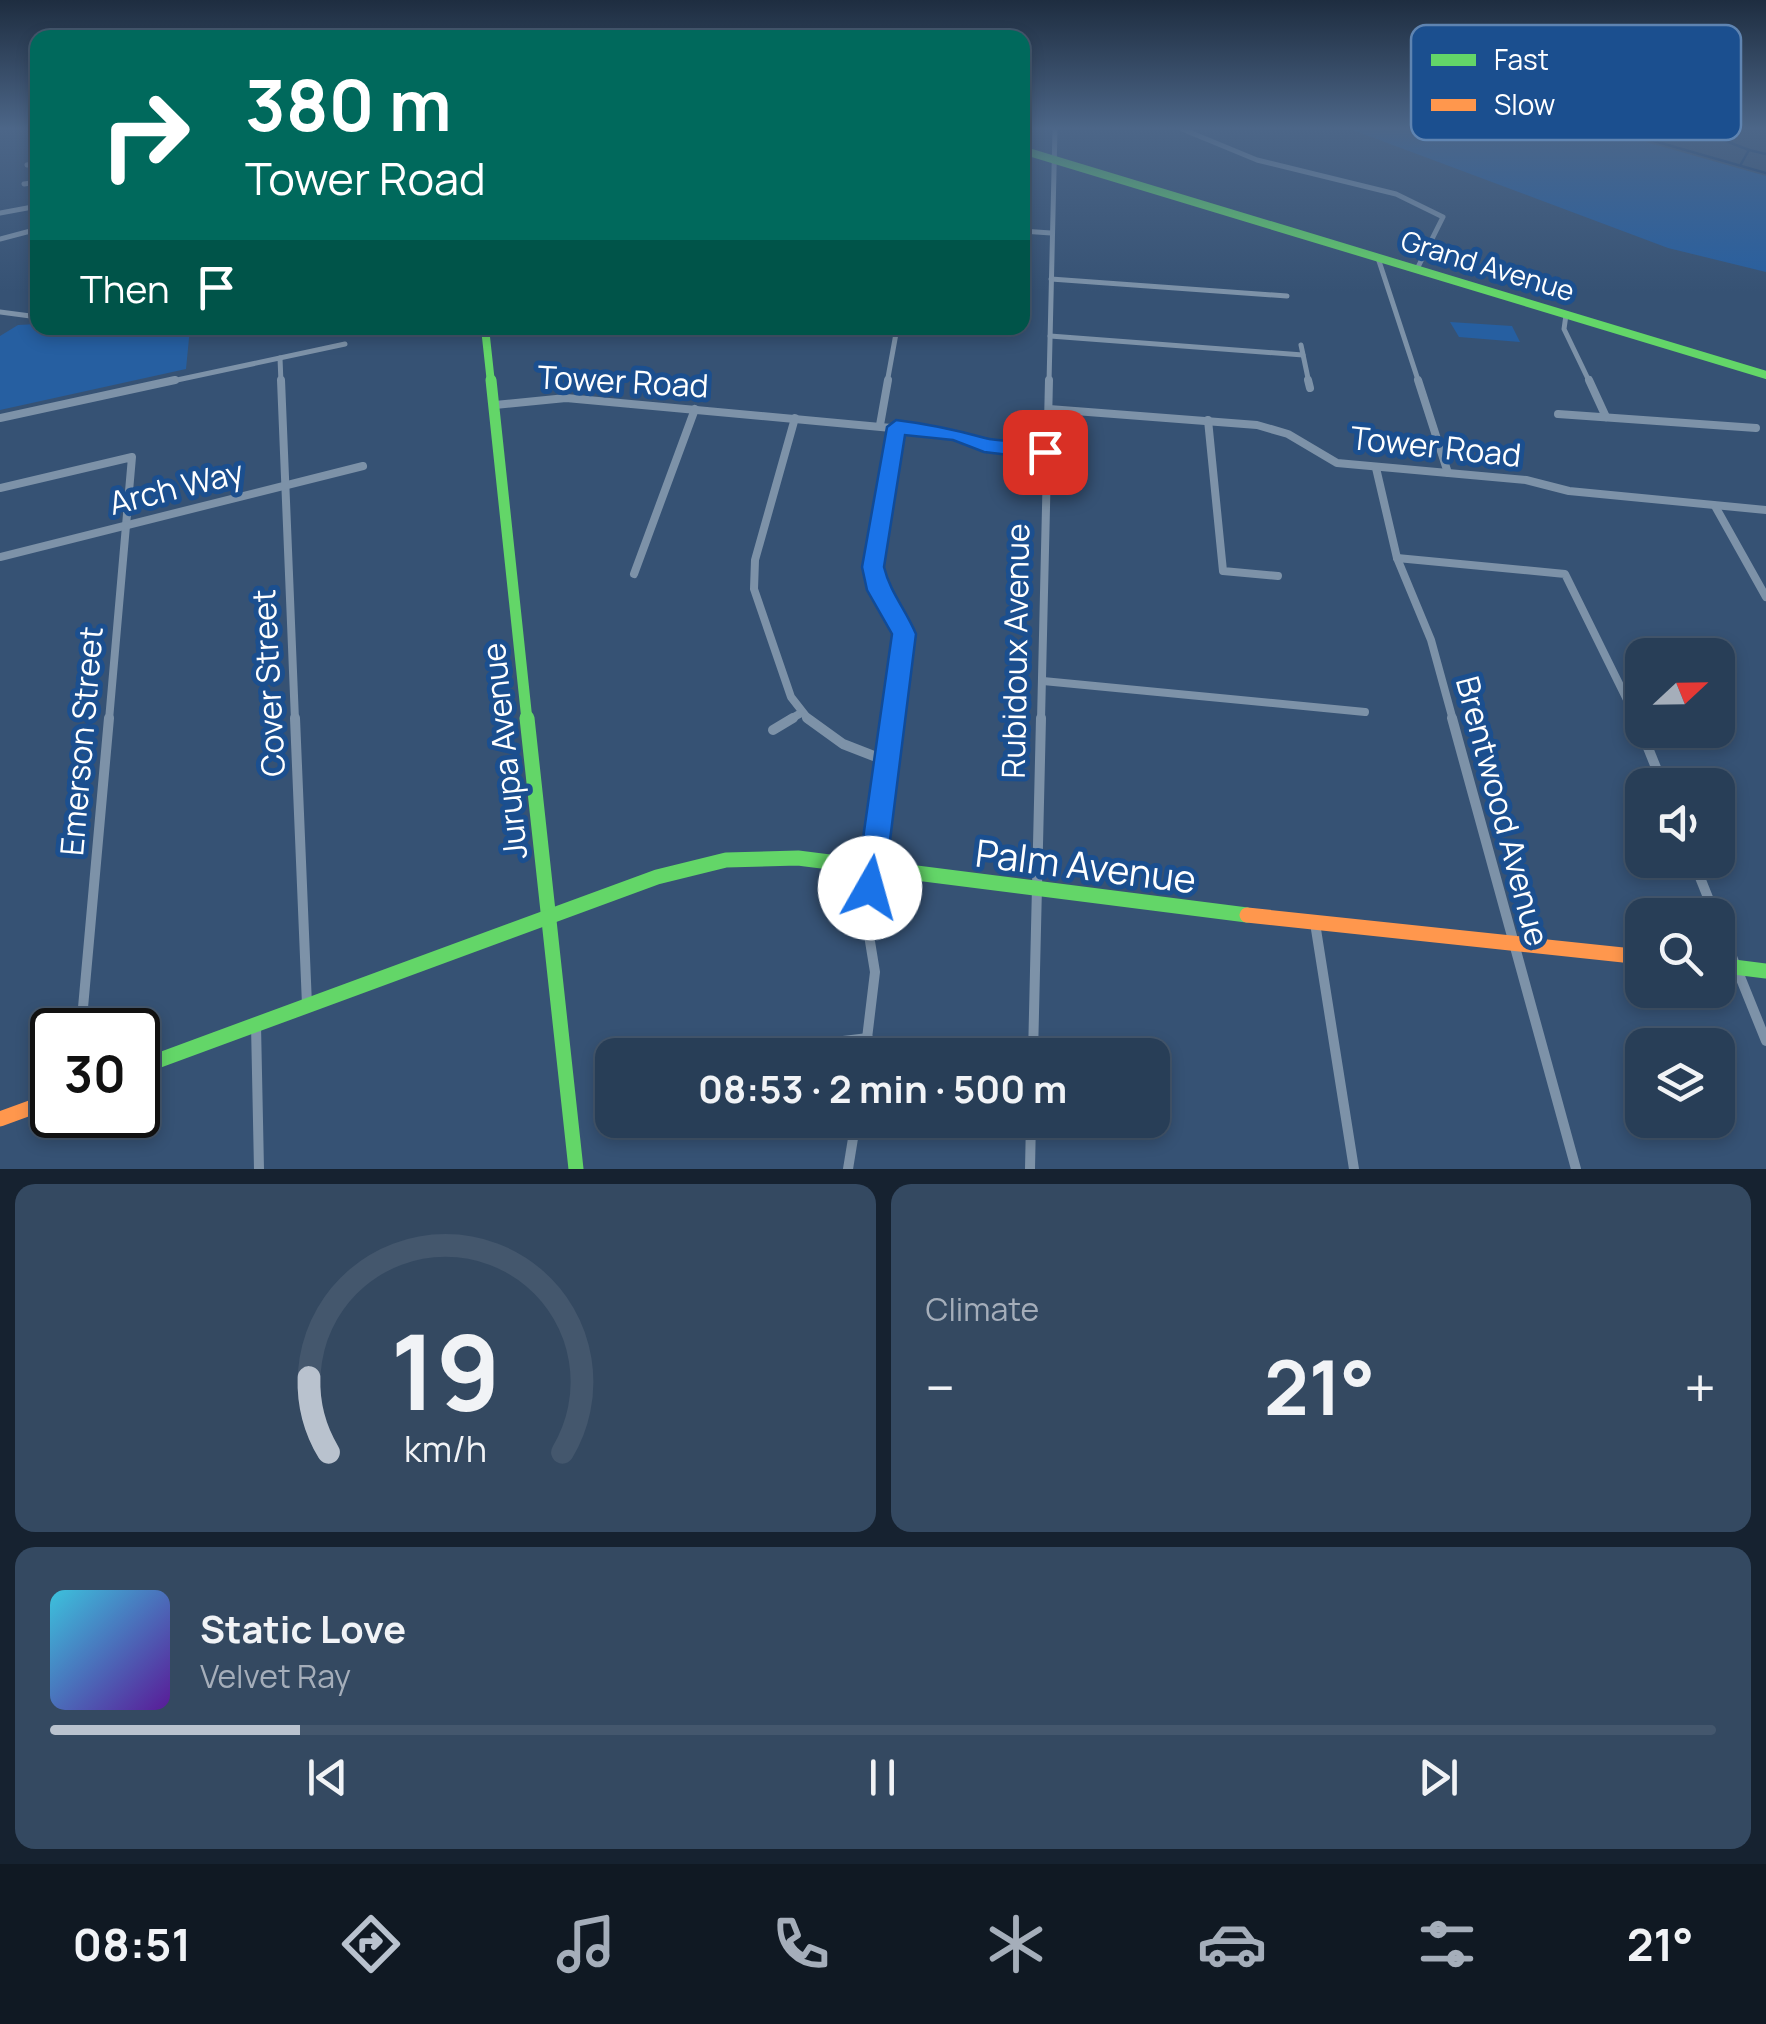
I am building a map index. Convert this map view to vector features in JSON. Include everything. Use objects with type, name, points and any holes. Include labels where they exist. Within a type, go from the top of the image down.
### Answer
[{"type":"street","name":"Rubidoux Avenue","points":[[1035,1038],[1053,184]]},
{"type":"street","name":"Grand Avenue","points":[[1132,184],[1766,375]]},
{"type":"street","points":[[1354,184],[1396,194],[1443,217],[1417,269]]},
{"type":"street","points":[[0,213],[30,207]]},
{"type":"street","points":[[0,238],[30,231]]},
{"type":"street","points":[[1030,231],[1051,232]]},
{"type":"street","points":[[1378,258],[1448,473]]},
{"type":"street","points":[[1051,279],[1287,296]]},
{"type":"street","points":[[1220,279],[1223,291]]},
{"type":"street","points":[[0,312],[30,317]]},
{"type":"street","points":[[1566,315],[1564,329],[1606,416]]},
{"type":"street","name":"Jurupa Avenue","points":[[486,335],[576,1169]]},
{"type":"street","points":[[880,425],[896,335]]},
{"type":"street","points":[[1050,336],[1303,355]]},
{"type":"street","points":[[0,418],[345,344]]},
{"type":"street","points":[[1301,345],[1310,388]]},
{"type":"street","name":"Cover Street","points":[[280,358],[307,1005]]},
{"type":"street","name":"Tower Road","points":[[494,404],[548,398],[880,425],[956,434],[984,445],[1045,452]]},
{"type":"street","name":"Tower Road","points":[[1049,408],[1257,424],[1288,434],[1337,463],[1526,480],[1569,491],[1766,510]]},
{"type":"street","points":[[634,574],[695,409]]},
{"type":"street","points":[[1558,414],[1756,428]]},
{"type":"street","points":[[795,418],[755,560],[754,589],[791,697],[801,713],[824,737],[884,760]]},
{"type":"street","points":[[1208,420],[1223,570],[1278,576]]},
{"type":"street","points":[[868,1038],[875,972],[866,917],[884,760],[904,634],[895,612],[878,590],[873,567],[896,427]]},
{"type":"street","name":"Emerson Street","points":[[0,488],[132,457],[83,1008]]},
{"type":"street","name":"Arch Way","points":[[0,557],[364,466]]},
{"type":"street","name":"Brentwood Avenue","points":[[1376,468],[1396,558],[1431,640],[1576,1169]]},
{"type":"street","points":[[1715,506],[1766,597]]},
{"type":"street","points":[[1396,558],[1565,574],[1624,688],[1656,768]]},
{"type":"street","points":[[1043,681],[1365,712]]},
{"type":"street","points":[[773,730],[801,713]]},
{"type":"street","name":"Palm Avenue","points":[[160,1060],[657,877],[714,861],[771,856],[1315,923],[1625,956]]},
{"type":"street","points":[[1315,923],[1354,1169]]},
{"type":"street","points":[[1735,961],[1766,1041]]},
{"type":"street","points":[[1737,966],[1766,971]]},
{"type":"street","points":[[256,1025],[259,1169]]},
{"type":"street","points":[[0,1119],[30,1108]]},
{"type":"street","points":[[848,1169],[853,1138]]},
{"type":"street","points":[[1030,1169],[1031,1138]]},
{"type":"shaded area","points":[[1496,184],[1766,184],[1766,272],[1668,248]]},
{"type":"shaded area","points":[[1450,322],[1512,326],[1520,342],[1459,337]]},
{"type":"shaded area","points":[[30,324],[30,335],[189,335],[186,369],[0,410],[0,336],[18,325]]},
{"type":"traffic: fast","points":[[1133,184],[1766,375]]},
{"type":"traffic: fast","points":[[486,335],[576,1169]]},
{"type":"traffic: fast","points":[[160,1060],[657,877],[726,860],[798,858],[1247,915]]},
{"type":"traffic: fast","points":[[1735,967],[1766,971]]},
{"type":"traffic: slow","points":[[1247,915],[1625,955]]},
{"type":"traffic: slow","points":[[0,1119],[30,1108]]},
{"type":"route","points":[[870,888],[884,760],[904,634],[901,622],[878,590],[873,567],[896,427],[956,434],[984,445],[1045,452]]}]
